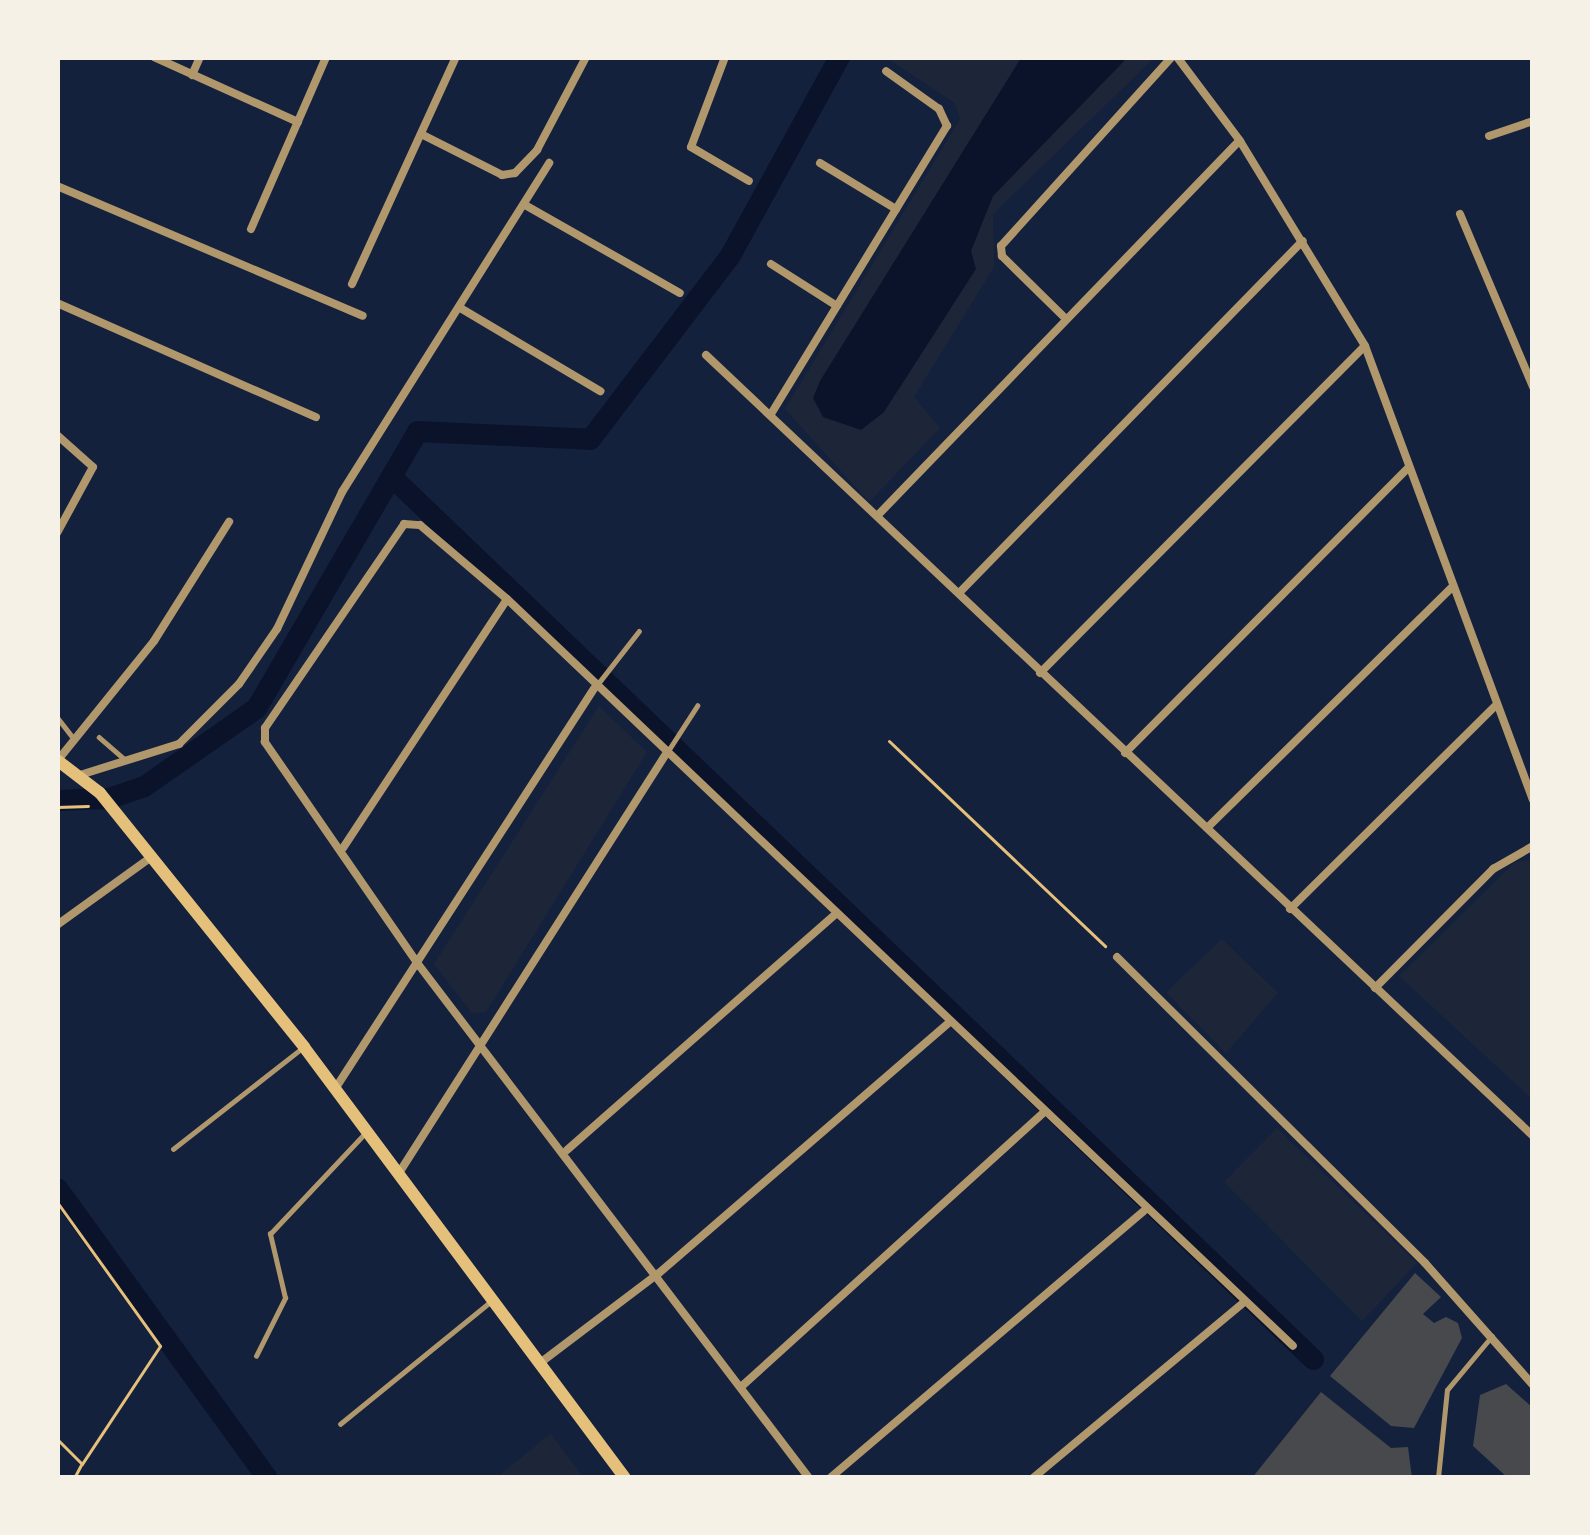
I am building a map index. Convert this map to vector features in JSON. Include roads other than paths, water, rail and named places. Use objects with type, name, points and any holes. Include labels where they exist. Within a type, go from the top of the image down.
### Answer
[{"type":"main road","points":[[57,760],[80,775],[107,803],[304,1047],[625,1478]]},
{"type":"street","points":[[154,57],[298,122]]},
{"type":"street","points":[[192,75],[200,57]]},
{"type":"street","points":[[251,229],[326,57]]},
{"type":"street","points":[[352,284],[456,57]]},
{"type":"street","points":[[421,134],[502,175],[515,173],[537,150],[586,57]]},
{"type":"street","points":[[725,57],[691,147],[749,181]]},
{"type":"street","points":[[1064,317],[1000,246],[1174,57],[1240,141],[1365,346],[1533,800]]},
{"type":"street","points":[[771,414],[896,209],[946,117],[886,71]]},
{"type":"street","points":[[1489,136],[1533,121]]},
{"type":"street","points":[[878,515],[1064,317],[1240,141]]},
{"type":"street","points":[[80,775],[178,744],[239,684],[278,629],[342,492],[549,163]]},
{"type":"street","points":[[820,164],[896,209]]},
{"type":"street","points":[[57,186],[363,316]]},
{"type":"street","points":[[524,205],[680,293]]},
{"type":"street","points":[[1460,214],[1533,387]]},
{"type":"street","points":[[959,592],[1304,241]]},
{"type":"street","points":[[771,264],[837,306]]},
{"type":"street","points":[[57,303],[316,417]]},
{"type":"street","points":[[462,308],[600,391]]},
{"type":"street","points":[[1040,673],[1365,346]]},
{"type":"street","points":[[706,355],[1533,1136]]},
{"type":"street","points":[[57,435],[93,467],[57,533]]},
{"type":"street","points":[[1125,753],[1408,467]]},
{"type":"street","points":[[57,760],[154,641],[230,522]]},
{"type":"street","points":[[809,1478],[659,1273],[418,964],[343,848],[266,742],[265,728],[404,524],[420,525],[507,599],[594,689],[667,752],[1293,1346]]},
{"type":"street","points":[[1207,828],[1452,587]]},
{"type":"street","points":[[343,848],[507,599]]},
{"type":"street","points":[[334,1089],[594,689]]},
{"type":"street","points":[[1290,909],[1496,705]]},
{"type":"street","points":[[399,1173],[667,752]]},
{"type":"street","points":[[1375,988],[1493,869],[1533,846]]},
{"type":"street","points":[[57,925],[150,858]]},
{"type":"street","points":[[566,1151],[836,914]]},
{"type":"street","points":[[1117,957],[1492,1336],[1533,1385]]},
{"type":"street","points":[[540,1363],[659,1273],[950,1022]]},
{"type":"street","points":[[742,1386],[1045,1112]]},
{"type":"street","points":[[830,1478],[1145,1210]]},
{"type":"street","points":[[1033,1478],[1243,1303]]},
{"type":"lane","points":[[594,689],[639,631]]},
{"type":"lane","points":[[667,752],[697,706]]},
{"type":"lane","points":[[57,717],[74,739]]},
{"type":"lane","points":[[99,736],[125,760]]},
{"type":"lane","points":[[173,1149],[304,1047]]},
{"type":"lane","points":[[256,1356],[285,1298],[270,1234],[367,1131]]},
{"type":"lane","points":[[340,1424],[493,1300]]},
{"type":"lane","points":[[1438,1478],[1447,1390],[1492,1336]]},
{"type":"waterway","points":[[57,800],[109,798],[144,786],[256,708],[417,431],[590,439],[730,255],[839,57]]},
{"type":"waterway","points":[[393,478],[1313,1359]]},
{"type":"waterway","points":[[57,1188],[267,1478]]}]
